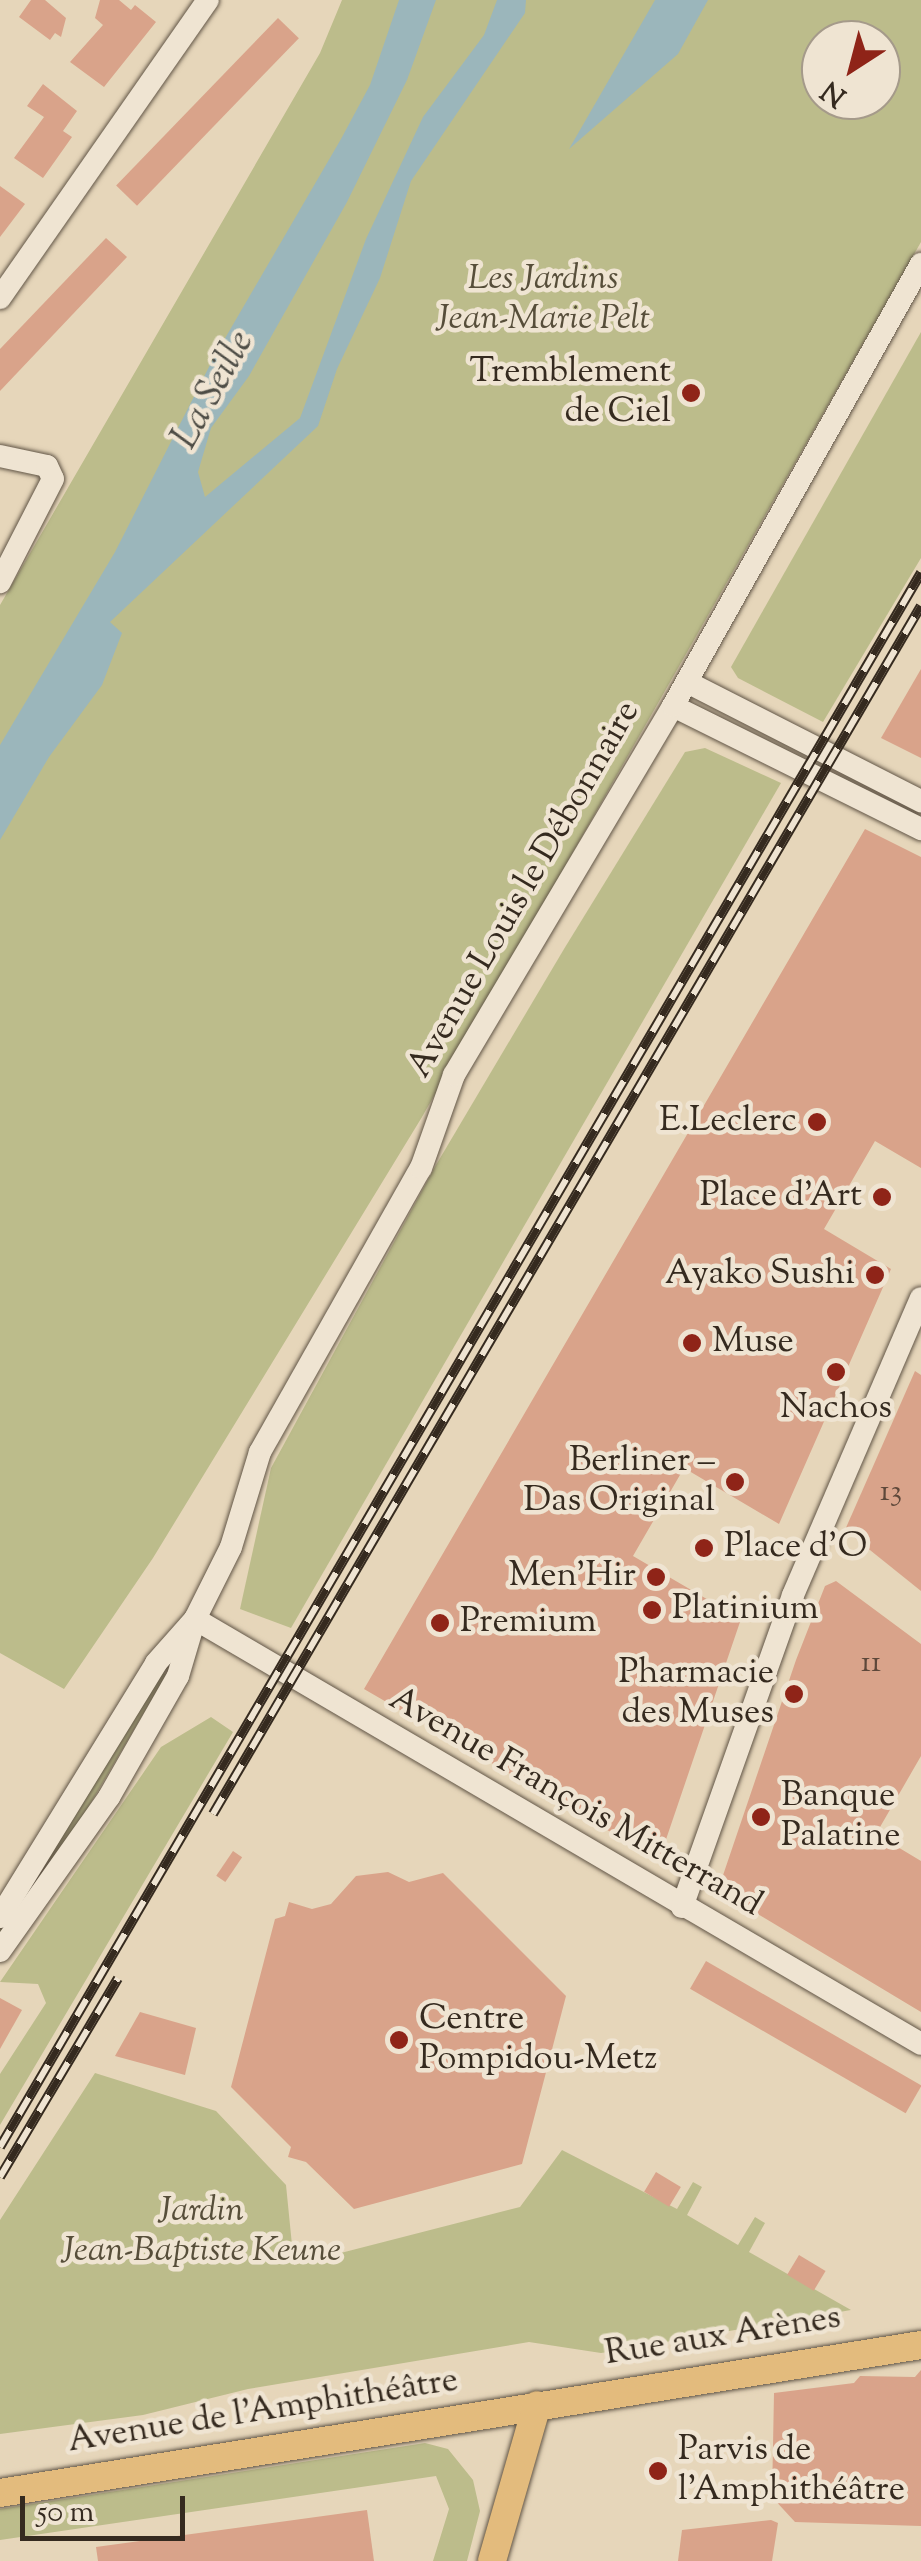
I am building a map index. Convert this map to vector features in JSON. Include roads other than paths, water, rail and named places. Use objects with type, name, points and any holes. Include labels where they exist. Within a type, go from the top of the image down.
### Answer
[{"type":"main road","name":"Rue aux Arènes","points":[[537,2404],[921,2346]]},
{"type":"main road","name":"Avenue de l'Amphithéâtre","points":[[0,2493],[537,2404]]},
{"type":"main road","points":[[492,2561],[537,2404]]},
{"type":"street","points":[[0,298],[208,0]]},
{"type":"street","name":"Avenue Louis le Débonnaire","points":[[0,1951],[109,1797],[188,1657],[196,1620],[231,1547],[268,1436],[421,1168],[454,1075],[686,682],[921,264]]},
{"type":"street","points":[[0,456],[47,466],[53,479],[0,582]]},
{"type":"street","points":[[686,682],[921,801]]},
{"type":"street","points":[[672,706],[921,829]]},
{"type":"street","points":[[682,1906],[793,1595],[921,1298]]},
{"type":"street","name":"Avenue Louis le Débonnaire","points":[[0,1918],[156,1662],[196,1620]]},
{"type":"street","name":"Avenue François Mitterrand","points":[[196,1620],[921,2044]]},
{"type":"water","name":"La Seille","points":[[399,0],[436,0],[407,80],[347,202],[249,376],[211,428],[198,472],[205,497],[300,418],[366,239],[423,117],[484,35],[497,0],[526,0],[525,13],[411,181],[380,278],[337,369],[318,426],[110,622],[122,633],[102,685],[49,757],[0,840],[0,745],[115,552],[213,359],[370,85]]},
{"type":"water","points":[[655,0],[708,0],[678,54],[569,149]]},
{"type":"railway","points":[[0,2147],[921,573]]},
{"type":"railway","points":[[213,1814],[921,606]]},
{"type":"railway","points":[[0,2177],[118,1978]]},
{"type":"place","name":"Tremblement de Ciel","points":[[691,393]]},
{"type":"place","name":"E.Leclerc","points":[[817,1122]]},
{"type":"place","name":"Place d'Art","points":[[882,1197]]},
{"type":"place","name":"Ayako Sushi","points":[[875,1275]]},
{"type":"place","name":"Muse","points":[[692,1343]]},
{"type":"place","name":"Nachos","points":[[836,1372]]},
{"type":"place","name":"Berliner – Das Original","points":[[735,1482]]},
{"type":"place","name":"Place d'O","points":[[704,1548]]},
{"type":"place","name":"Men'Hir","points":[[656,1577]]},
{"type":"place","name":"Platinium","points":[[652,1610]]},
{"type":"place","name":"Premium","points":[[440,1623]]},
{"type":"place","name":"Pharmacie des Muses","points":[[794,1694]]},
{"type":"place","name":"Banque Palatine","points":[[761,1817]]},
{"type":"place","name":"Centre Pompidou-Metz","points":[[399,2040]]},
{"type":"place","name":"Parvis de l'Amphithéâtre","points":[[658,2471]]},
{"type":"park label","name":"Les Jardins Jean-Marie Pelt","points":[[543,300]]},
{"type":"park label","name":"Jardin Jean-Baptiste Keune","points":[[201,2232]]}]
